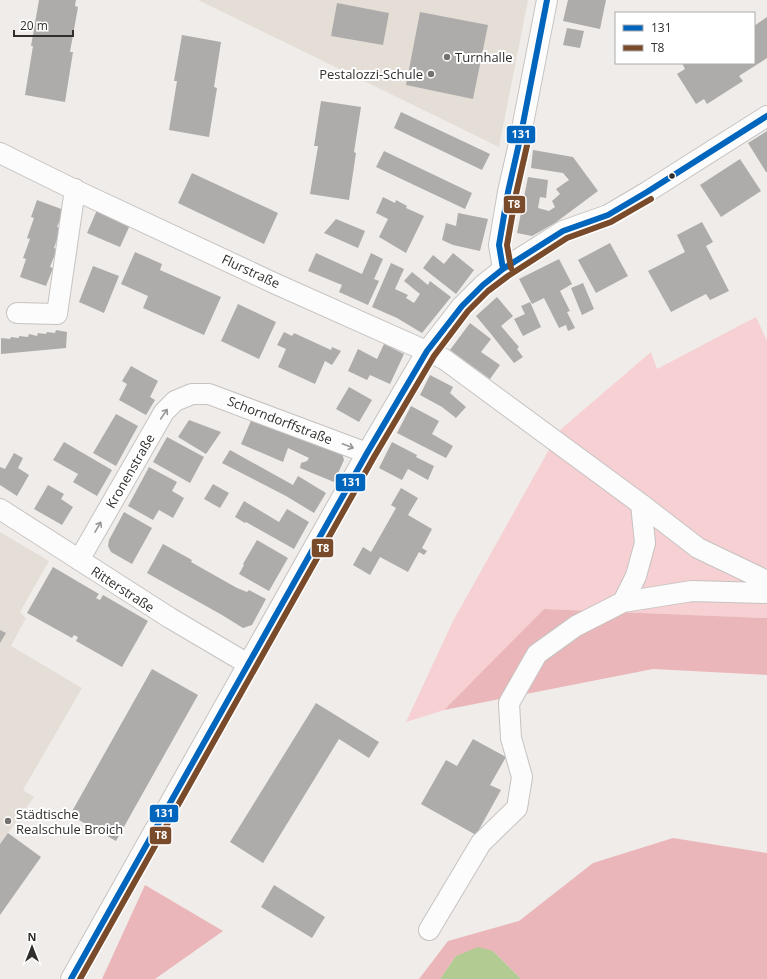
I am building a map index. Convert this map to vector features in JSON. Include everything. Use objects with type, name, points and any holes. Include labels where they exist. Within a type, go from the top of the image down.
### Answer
[{"type":"street","points":[[503,269],[499,245],[500,238],[547,0]]},
{"type":"street","points":[[71,979],[248,664],[427,351],[462,306],[483,285],[503,269],[563,230],[608,215],[767,116]]},
{"type":"street","name":"Flurstraße","points":[[0,153],[75,190],[276,284],[444,359],[641,504],[698,548],[767,581]]},
{"type":"street","points":[[17,313],[57,314],[75,190]]},
{"type":"street","name":"Schorndorffstraße","points":[[192,394],[209,394],[368,453]]},
{"type":"street","name":"Kronenstraße","points":[[79,560],[164,412],[175,401],[192,394]]},
{"type":"street","points":[[623,602],[636,576],[645,543],[641,504]]},
{"type":"street","name":"Ritterstraße","points":[[0,509],[170,618],[248,664]]},
{"type":"street","points":[[429,930],[481,843],[517,808],[522,777],[511,738],[509,704],[537,654],[576,626],[623,602],[692,591],[767,593]]},
{"type":"shaded area","name":"Pestalozzi-Schule","points":[[198,0],[528,0],[499,147]]},
{"type":"shaded area","points":[[756,317],[767,341],[767,618],[544,609],[444,710],[406,722],[453,621],[560,430],[651,352],[657,369]]},
{"type":"shaded area","points":[[0,532],[49,561],[20,612],[26,618],[11,646],[82,688],[23,790],[34,797],[0,844]]},
{"type":"shaded area","points":[[544,609],[767,618],[767,675],[653,669],[444,710]]},
{"type":"shaded area","points":[[673,838],[767,853],[767,979],[521,979],[493,951],[456,956],[440,979],[419,979],[448,941],[519,921],[593,863]]},
{"type":"shaded area","points":[[145,885],[223,931],[155,979],[102,979]]},
{"type":"shaded area","points":[[478,947],[493,951],[521,979],[440,979],[456,956]]},
{"type":"building","points":[[39,0],[76,0],[75,6],[78,7],[70,52],[73,52],[65,102],[25,95],[33,46],[31,46]]},
{"type":"building","points":[[568,0],[606,0],[600,29],[563,21]]},
{"type":"building","points":[[337,3],[389,13],[383,45],[331,36]]},
{"type":"building","name":"Turnhalle","points":[[420,12],[488,25],[473,99],[406,85]]},
{"type":"building","points":[[767,17],[767,58],[739,76],[743,81],[707,104],[704,99],[696,104],[677,74],[685,69],[682,64],[755,64],[755,25]]},
{"type":"building","points":[[567,28],[584,31],[580,48],[563,45]]},
{"type":"building","points":[[182,35],[221,42],[214,87],[217,88],[209,137],[169,130],[177,81],[174,81]]},
{"type":"building","points":[[321,101],[361,107],[349,200],[310,194],[318,146],[314,146]]},
{"type":"building","points":[[401,112],[490,154],[482,170],[394,128]]},
{"type":"building","points":[[767,131],[767,172],[766,172],[748,143]]},
{"type":"building","points":[[533,150],[573,157],[598,191],[555,223],[532,236],[517,233],[528,177],[548,180],[546,198],[540,197],[538,208],[549,211],[555,207],[552,201],[560,194],[556,189],[569,180],[563,173],[531,168]]},
{"type":"building","points":[[384,151],[472,193],[465,209],[376,167]]},
{"type":"building","points":[[740,159],[761,191],[721,217],[700,185]]},
{"type":"building","points":[[192,173],[278,213],[264,244],[178,203]]},
{"type":"building","points":[[383,197],[395,203],[396,200],[407,206],[406,208],[424,216],[406,253],[379,237],[388,219],[376,213]]},
{"type":"building","points":[[37,200],[64,210],[57,227],[61,228],[54,248],[57,249],[50,267],[53,268],[46,286],[20,277],[26,259],[23,258],[30,239],[27,238],[34,218],[31,217]]},
{"type":"building","points":[[97,210],[130,225],[120,247],[87,233]]},
{"type":"building","points":[[458,213],[488,219],[480,251],[453,245],[442,240],[446,223],[456,226]]},
{"type":"building","points":[[336,219],[365,231],[358,248],[324,233]]},
{"type":"building","points":[[702,222],[713,242],[706,246],[729,291],[710,300],[706,294],[671,312],[648,271],[685,252],[677,235]]},
{"type":"building","points":[[610,243],[628,276],[596,293],[578,260]]},
{"type":"building","points":[[135,252],[162,264],[160,270],[221,297],[204,335],[143,308],[148,296],[121,284]]},
{"type":"building","points":[[316,253],[362,274],[371,253],[383,259],[374,279],[379,281],[368,305],[339,292],[342,285],[308,271]]},
{"type":"building","points":[[453,253],[474,270],[456,294],[423,268],[433,255],[444,264]]},
{"type":"building","points":[[559,259],[572,284],[560,291],[570,311],[567,312],[575,328],[568,331],[566,325],[559,328],[544,298],[532,304],[519,279]]},
{"type":"building","points":[[391,263],[404,269],[395,289],[408,295],[406,298],[414,303],[420,294],[404,281],[412,272],[428,285],[430,281],[451,297],[422,333],[397,318],[372,307]]},
{"type":"building","points":[[93,266],[119,276],[104,313],[79,302]]},
{"type":"building","points":[[583,283],[594,309],[582,315],[571,288]]},
{"type":"building","points":[[497,297],[513,316],[501,326],[519,347],[517,349],[523,357],[514,363],[476,316]]},
{"type":"building","points":[[530,302],[541,327],[523,336],[514,319],[525,314],[521,306]]},
{"type":"building","points":[[238,304],[276,322],[259,359],[221,341]]},
{"type":"building","points":[[470,323],[491,339],[481,352],[500,365],[490,379],[450,350]]},
{"type":"building","points":[[56,330],[67,332],[66,348],[1,354],[1,338],[19,338],[19,336],[28,337],[29,334],[37,336],[38,333],[55,333]]},
{"type":"building","points":[[284,332],[292,336],[294,333],[331,350],[332,347],[341,351],[332,365],[325,361],[315,384],[278,367],[286,349],[277,345]]},
{"type":"building","points":[[384,344],[404,354],[390,384],[370,375],[367,380],[348,371],[358,349],[377,359]]},
{"type":"building","points":[[131,366],[158,381],[150,397],[155,400],[146,415],[119,400],[127,384],[122,381]]},
{"type":"building","points":[[430,375],[453,387],[450,393],[466,407],[456,418],[442,407],[420,395]]},
{"type":"building","points":[[349,387],[372,400],[359,422],[336,409]]},
{"type":"building","points":[[411,406],[439,421],[432,434],[453,446],[446,458],[397,433]]},
{"type":"building","points":[[116,414],[138,426],[116,466],[93,453]]},
{"type":"building","points":[[253,416],[342,453],[344,460],[334,482],[300,468],[301,463],[307,461],[309,458],[288,448],[283,462],[241,444]]},
{"type":"building","points":[[189,420],[221,432],[206,454],[178,437]]},
{"type":"building","points":[[167,437],[204,457],[190,483],[153,462]]},
{"type":"building","points":[[64,442],[112,470],[97,496],[73,482],[78,474],[53,460]]},
{"type":"building","points":[[392,442],[434,466],[428,480],[408,469],[402,480],[379,468]]},
{"type":"building","points":[[230,450],[293,485],[298,476],[326,493],[314,513],[286,496],[222,463]]},
{"type":"building","points":[[14,453],[23,458],[18,468],[29,475],[17,496],[0,485],[0,467],[5,469]]},
{"type":"building","points":[[149,467],[177,482],[172,491],[184,498],[173,518],[159,510],[153,520],[128,506]]},
{"type":"building","points":[[213,484],[229,493],[220,508],[204,499]]},
{"type":"building","points":[[48,485],[64,494],[61,499],[73,507],[62,525],[34,509]]},
{"type":"building","points":[[401,488],[418,498],[408,515],[432,529],[422,548],[427,551],[424,555],[419,552],[408,572],[380,557],[370,575],[353,565],[363,547],[371,552],[396,508],[391,505]]},
{"type":"building","points":[[244,501],[279,522],[287,509],[309,522],[294,549],[235,517]]},
{"type":"building","points":[[124,512],[152,528],[132,564],[111,552],[108,546],[109,540]]},
{"type":"building","points":[[257,540],[288,558],[269,591],[239,574]]},
{"type":"building","points":[[163,544],[237,588],[247,592],[249,590],[266,599],[252,625],[243,628],[147,573]]},
{"type":"building","points":[[53,567],[99,594],[96,598],[100,600],[103,595],[148,621],[122,667],[76,641],[78,637],[74,635],[72,638],[27,613]]},
{"type":"building","points":[[0,630],[6,633],[0,643]]},
{"type":"building","points":[[152,669],[198,695],[116,841],[70,815]]},
{"type":"building","points":[[316,703],[379,742],[369,758],[339,739],[263,863],[230,842]]},
{"type":"building","points":[[473,739],[506,757],[490,785],[501,790],[476,835],[421,804],[446,760],[457,766]]},
{"type":"building","points":[[8,833],[41,857],[0,915],[0,844]]},
{"type":"building","points":[[274,885],[325,917],[312,938],[261,907]]},
{"type":"transit line","name":"131","points":[[503,269],[499,245],[508,192],[520,139],[547,0]]},
{"type":"transit line","name":"131","points":[[71,979],[367,453],[427,351],[462,306],[483,285],[503,269],[563,231],[608,215],[767,116]]},
{"type":"transit line","name":"T8","points":[[511,268],[507,245],[516,194],[528,141]]},
{"type":"transit line","name":"T8","points":[[80,979],[374,457],[434,356],[468,311],[488,291],[508,276],[567,238],[611,222],[651,199]]},
{"type":"place","name":"Turnhalle","points":[[447,57]]},
{"type":"place","name":"Pestalozzi-Schule","points":[[431,74]]},
{"type":"place","name":"Städtische Realschule Broich","points":[[8,821]]}]
